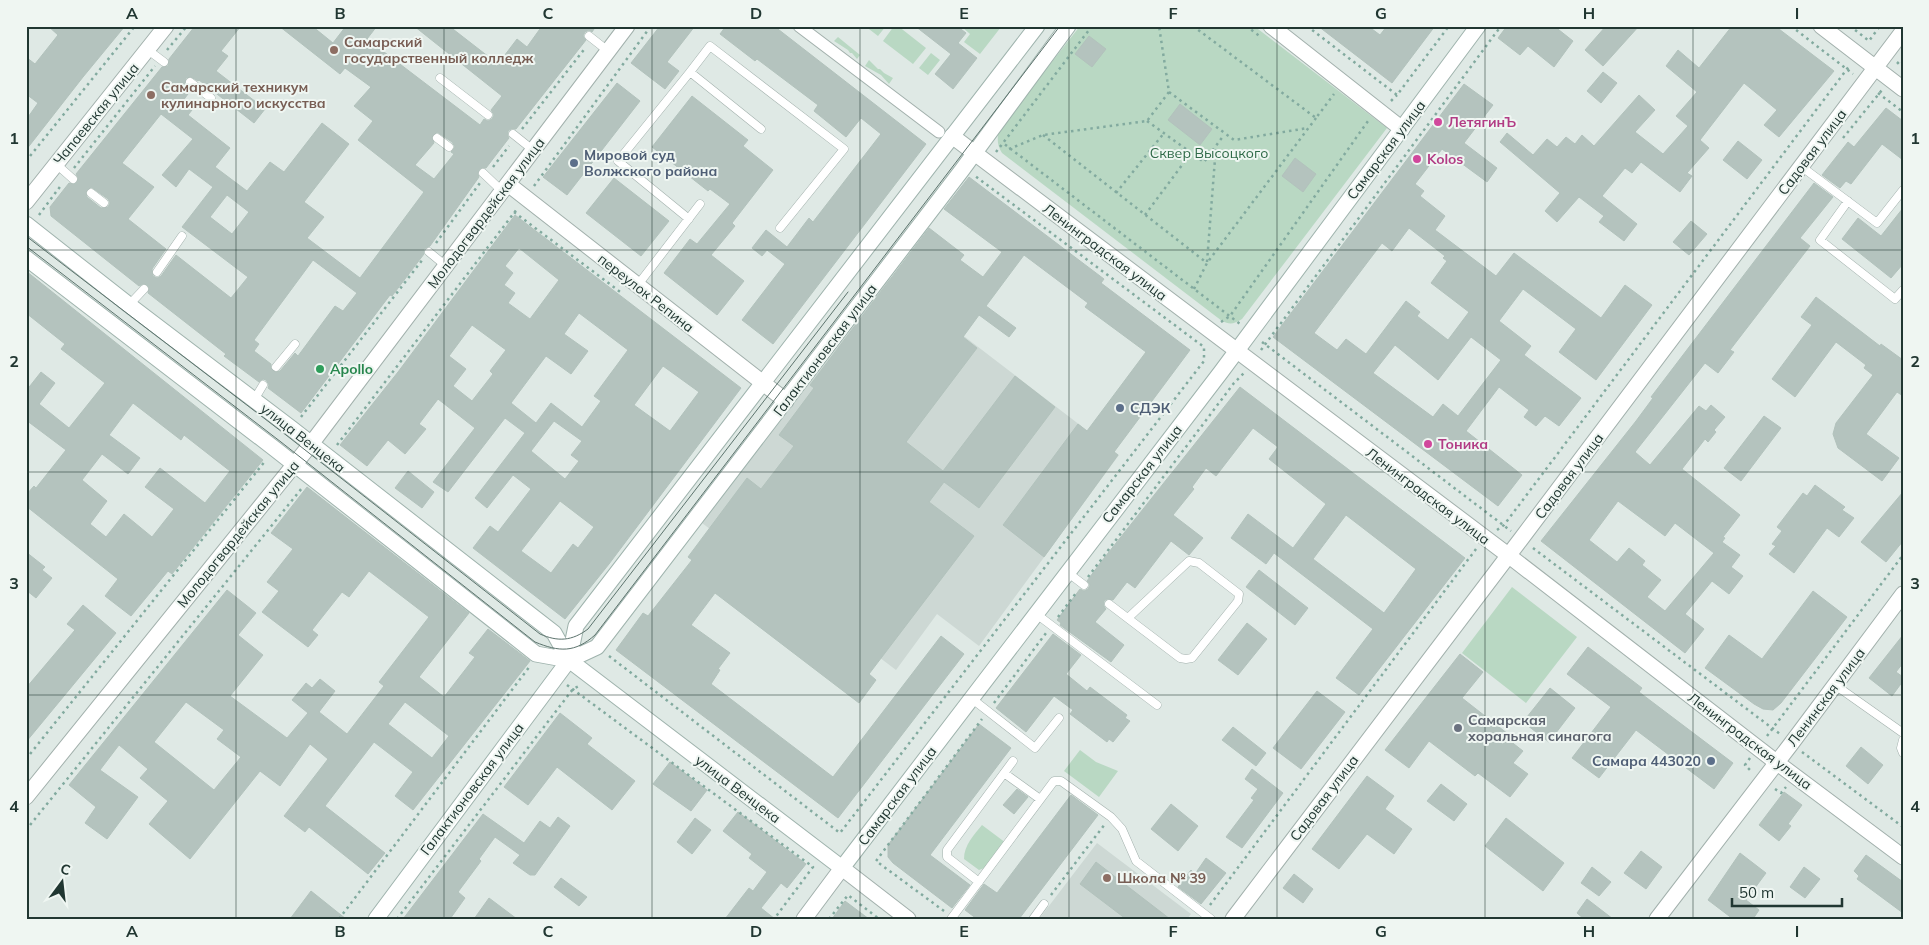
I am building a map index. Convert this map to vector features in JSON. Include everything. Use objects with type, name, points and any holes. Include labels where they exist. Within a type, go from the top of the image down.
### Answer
[{"type":"street","name":"Чапаевская улица","points":[[26,202],[55,163],[166,26]]},
{"type":"street","name":"Молодогвардейская улица","points":[[26,797],[311,444],[627,26]]},
{"type":"street","name":"Ленинградская улица","points":[[799,26],[945,134],[975,153],[1213,334],[1237,350],[1903,857]]},
{"type":"street","name":"Галактионовская улица","points":[[376,919],[569,660],[576,626],[762,384],[945,134],[1037,26]]},
{"type":"street","name":"Галактионовская улица","points":[[569,660],[597,647],[975,153],[1068,26]]},
{"type":"street","points":[[1271,26],[1402,129]]},
{"type":"street","name":"Самарская улица","points":[[804,919],[1066,572],[1251,332],[1478,26]]},
{"type":"street","points":[[1821,26],[1903,89]]},
{"type":"street","name":"Садовая улица","points":[[1232,919],[1903,31]]},
{"type":"street","name":"переулок Репина","points":[[505,187],[526,198],[786,401]]},
{"type":"street","name":"улица Венцека","points":[[32,219],[128,305],[291,428],[554,633],[569,660],[908,919]]},
{"type":"street","name":"улица Венцека","points":[[26,258],[275,449],[536,654],[569,660]]},
{"type":"street","name":"Ленинская улица","points":[[1657,919],[1903,594]]},
{"type":"lane","points":[[591,37],[608,51]]},
{"type":"lane","points":[[689,219],[618,161],[710,46],[844,149],[780,228]]},
{"type":"lane","points":[[148,50],[162,60]]},
{"type":"lane","points":[[690,72],[761,130]]},
{"type":"lane","points":[[440,78],[488,115]]},
{"type":"lane","points":[[190,82],[211,98]]},
{"type":"lane","points":[[515,135],[533,150]]},
{"type":"lane","points":[[437,138],[449,147]]},
{"type":"lane","points":[[55,163],[71,177]]},
{"type":"lane","points":[[1802,166],[1877,223],[1903,190]]},
{"type":"lane","points":[[484,174],[505,187]]},
{"type":"lane","points":[[91,193],[104,203]]},
{"type":"lane","points":[[1848,201],[1820,240],[1895,299],[1903,290]]},
{"type":"lane","points":[[637,286],[700,204]]},
{"type":"lane","points":[[156,272],[182,236]]},
{"type":"lane","points":[[429,252],[446,266]]},
{"type":"lane","points":[[128,305],[144,289]]},
{"type":"lane","points":[[276,367],[295,344]]},
{"type":"lane","points":[[254,400],[263,385]]},
{"type":"lane","points":[[1109,604],[1180,658],[1186,659],[1192,658],[1238,601],[1239,594],[1199,563],[1189,561],[1128,618]]},
{"type":"lane","points":[[1066,572],[1083,585]]},
{"type":"lane","points":[[1035,613],[1156,705]]},
{"type":"lane","points":[[1835,685],[1903,732]]},
{"type":"lane","points":[[971,698],[1035,748],[1058,718]]},
{"type":"lane","points":[[1903,740],[1901,748],[1903,753]]},
{"type":"lane","points":[[979,882],[947,857],[946,850],[1013,761]]},
{"type":"lane","points":[[1004,773],[1040,799]]},
{"type":"lane","points":[[952,918],[1054,781],[1061,781],[1111,817],[1122,829],[1136,861],[1208,916]]},
{"type":"lane","points":[[1033,919],[1044,904]]},
{"type":"path","points":[[26,161],[135,26]]},
{"type":"path","points":[[32,219],[71,177],[162,60],[186,26]]},
{"type":"path","points":[[329,458],[336,446],[526,198],[651,26]]},
{"type":"path","points":[[1092,26],[1003,143],[1009,149],[1791,744],[1903,827]]},
{"type":"path","points":[[1159,26],[1169,92],[1224,135],[1234,140],[1308,128]]},
{"type":"path","points":[[1193,26],[1316,118]]},
{"type":"path","points":[[1307,26],[1397,95]]},
{"type":"path","points":[[1230,316],[1369,120],[1376,120],[1380,112],[1397,95],[1449,26]]},
{"type":"path","points":[[952,918],[876,861],[1234,383],[1252,362],[1502,26]]},
{"type":"path","points":[[1791,26],[1903,112]]},
{"type":"path","points":[[1850,26],[1869,41]]},
{"type":"path","points":[[1208,916],[1476,550],[1504,525],[1880,26]]},
{"type":"path","points":[[291,428],[429,252],[484,174],[591,37]]},
{"type":"path","points":[[1147,121],[1169,92]]},
{"type":"path","points":[[1194,289],[1207,263],[1334,93]]},
{"type":"path","points":[[1009,149],[1043,136],[1147,121],[1204,162],[1224,135]]},
{"type":"path","points":[[1116,193],[1164,133]]},
{"type":"path","points":[[1043,136],[1207,263]]},
{"type":"path","points":[[1207,263],[1216,146]]},
{"type":"path","points":[[1144,215],[1191,153]]},
{"type":"path","points":[[840,833],[1204,362],[1204,347],[978,177],[962,170]]},
{"type":"path","points":[[514,212],[625,296]]},
{"type":"path","points":[[26,759],[275,449]]},
{"type":"path","points":[[26,830],[311,478]]},
{"type":"path","points":[[1745,765],[1903,555]]},
{"type":"path","points":[[339,919],[534,661],[536,654]]},
{"type":"path","points":[[1044,904],[1111,817]]},
{"type":"path","points":[[774,919],[813,867]]},
{"type":"path","points":[[829,919],[848,895],[879,919]]},
{"type":"shaded area","points":[[888,278],[1119,455],[979,646],[937,614],[896,670],[702,523]]},
{"type":"shaded area","name":"Школа № 39","points":[[1097,843],[1191,914],[1187,919],[1039,919]]},
{"type":"green space","points":[[865,26],[886,26],[878,36]]},
{"type":"green space","points":[[894,26],[898,26],[926,48],[913,64],[883,41]]},
{"type":"green space","points":[[961,26],[1001,27],[980,54],[964,42],[970,34]]},
{"type":"green space","name":"Сквер Высоцкого","points":[[1080,26],[1254,26],[1387,128],[1239,321],[1230,323],[1222,321],[1000,150],[998,142],[999,129]]},
{"type":"green space","points":[[838,37],[860,55],[857,59],[852,53],[834,41]]},
{"type":"green space","points":[[931,53],[940,60],[928,75],[919,68]]},
{"type":"green space","points":[[869,60],[878,69],[893,78],[889,84],[881,75],[865,66]]},
{"type":"green space","points":[[1512,587],[1577,637],[1526,703],[1462,653]]},
{"type":"green space","points":[[1080,750],[1096,762],[1118,771],[1099,797],[1064,771]]},
{"type":"green space","points":[[982,825],[1006,843],[987,867],[979,870],[964,859],[964,854],[973,836]]},
{"type":"building","points":[[48,26],[125,26],[26,150],[26,120],[38,103],[26,94],[26,57],[35,64],[58,35]]},
{"type":"building","points":[[195,26],[241,26],[221,51],[228,56],[216,71],[265,109],[254,123],[199,80],[191,77],[186,78],[185,85],[191,90],[182,102],[192,110],[188,115],[230,148],[215,167],[247,191],[270,162],[284,172],[322,123],[349,144],[304,202],[324,217],[307,238],[360,278],[424,192],[358,140],[373,121],[354,106],[371,87],[345,68],[340,74],[279,26],[312,26],[333,43],[346,26],[377,26],[367,39],[480,125],[484,119],[488,121],[492,119],[494,115],[491,110],[502,96],[414,26],[449,26],[498,64],[517,39],[527,47],[542,26],[596,26],[592,32],[589,30],[585,32],[583,36],[586,40],[516,129],[508,131],[509,138],[486,168],[479,170],[479,177],[430,246],[424,249],[424,254],[392,296],[390,295],[301,413],[268,388],[269,385],[266,380],[263,379],[259,382],[224,356],[226,354],[148,293],[149,288],[147,285],[139,286],[51,216],[50,207],[69,183],[74,184],[77,182],[76,174],[162,67],[168,66],[169,59]],"holes":[[[161,114],[193,139],[162,175],[176,187],[189,169],[213,187],[182,227],[248,277],[231,298],[176,255],[161,276],[157,278],[153,276],[152,269],[166,249],[128,219],[154,187],[122,163]],[[437,132],[452,142],[455,147],[451,152],[454,154],[434,179],[415,165],[434,143],[432,137]],[[91,187],[108,199],[110,203],[108,207],[101,208],[87,197],[86,192]],[[227,195],[249,212],[232,234],[210,217]],[[313,260],[357,293],[343,311],[335,306],[298,356],[295,353],[280,371],[275,372],[271,368],[271,364],[254,351],[259,344],[254,340]]]},
{"type":"building","points":[[660,26],[695,26],[667,62],[679,71],[665,89],[631,63]]},
{"type":"building","points":[[726,26],[774,26],[926,144],[773,344],[742,320],[785,264],[767,250],[762,256],[752,248],[766,230],[787,247],[809,218],[813,222],[881,134],[861,118],[846,137],[814,111],[818,105],[720,34]]},
{"type":"building","points":[[915,26],[957,26],[966,33],[958,43],[977,58],[953,89],[935,74],[951,54]]},
{"type":"building","points":[[1318,26],[1368,26],[1380,35],[1387,26],[1435,26],[1392,83]]},
{"type":"building","points":[[1507,26],[1554,26],[1573,41],[1554,67],[1528,46],[1520,55],[1498,38]]},
{"type":"building","points":[[1606,26],[1639,26],[1603,66],[1585,50]]},
{"type":"building","points":[[1732,26],[1775,26],[1834,71],[1779,137],[1764,125],[1777,110],[1744,83],[1700,140],[1709,148],[1687,173],[1692,176],[1680,192],[1641,162],[1632,173],[1625,168],[1602,196],[1637,224],[1624,241],[1599,222],[1604,216],[1579,197],[1557,222],[1545,211],[1560,193],[1500,142],[1507,133],[1533,155],[1547,139],[1557,147],[1566,137],[1575,144],[1582,135],[1594,146],[1639,95],[1655,110],[1635,132],[1663,154],[1688,126],[1676,116],[1697,92],[1666,66],[1678,50],[1699,68]]},
{"type":"building","points":[[1089,36],[1106,49],[1092,67],[1075,54]]},
{"type":"building","points":[[1603,72],[1617,83],[1601,103],[1587,91]]},
{"type":"building","points":[[617,83],[640,101],[567,195],[543,177]]},
{"type":"building","points":[[1464,84],[1493,105],[1464,143],[1497,168],[1487,182],[1442,149],[1415,184],[1424,191],[1420,196],[1445,216],[1435,230],[1496,276],[1514,253],[1601,318],[1625,285],[1652,305],[1596,380],[1559,352],[1576,329],[1523,289],[1499,321],[1531,346],[1524,355],[1581,398],[1559,426],[1545,416],[1536,426],[1524,417],[1529,410],[1499,387],[1466,431],[1522,475],[1498,506],[1273,337]],"holes":[[[1409,228],[1445,256],[1443,258],[1447,261],[1431,283],[1469,312],[1448,340],[1417,316],[1420,312],[1406,301],[1366,354],[1346,339],[1337,350],[1314,333],[1382,243],[1392,251]],[[1471,337],[1501,360],[1458,416],[1443,404],[1433,417],[1373,373],[1395,345],[1438,380]]]},
{"type":"building","points":[[692,96],[748,140],[743,146],[773,170],[732,223],[735,226],[711,255],[744,281],[717,315],[664,273],[690,239],[697,244],[730,204],[710,189],[708,191],[652,147]]},
{"type":"building","points":[[1180,104],[1212,129],[1200,145],[1168,120]]},
{"type":"building","points":[[1886,108],[1903,121],[1903,160],[1882,144],[1851,184],[1846,181],[1840,188],[1822,175],[1848,142],[1854,147]]},
{"type":"building","points":[[1738,141],[1762,160],[1747,179],[1723,160]]},
{"type":"building","points":[[1295,158],[1316,174],[1303,192],[1282,176]]},
{"type":"building","points":[[969,177],[1104,279],[1101,283],[1190,350],[1114,452],[1118,455],[1044,557],[1003,525],[1078,424],[1087,431],[1146,352],[1085,307],[1088,303],[1024,255],[986,306],[1016,328],[1009,337],[979,315],[963,337],[977,348],[906,442],[943,471],[1015,376],[1055,407],[979,508],[944,482],[929,502],[974,536],[869,674],[876,680],[859,703],[715,593],[691,625],[730,653],[718,669],[720,670],[711,684],[833,777],[941,636],[964,654],[838,818],[616,650],[643,613],[648,616],[692,560],[688,557],[747,478],[761,489],[794,446],[779,435],[814,388],[810,385],[929,228],[964,255],[960,260],[983,277],[1002,252],[944,209]]},
{"type":"building","points":[[614,178],[669,221],[641,256],[586,213]]},
{"type":"building","points":[[1814,183],[1833,197],[1800,238],[1810,246],[1730,350],[1734,352],[1718,373],[1705,363],[1635,452],[1650,465],[1699,406],[1706,411],[1711,405],[1725,417],[1714,430],[1716,432],[1708,442],[1705,439],[1682,469],[1740,515],[1723,537],[1725,538],[1722,542],[1740,555],[1731,567],[1743,576],[1729,594],[1712,581],[1685,614],[1704,629],[1685,653],[1541,541],[1636,421],[1653,398],[1651,397]],"holes":[[[1618,501],[1665,536],[1675,523],[1714,553],[1665,611],[1647,597],[1661,580],[1642,565],[1645,561],[1629,548],[1617,562],[1589,540]]]},
{"type":"building","points":[[1903,208],[1903,264],[1891,278],[1842,239],[1858,218],[1881,236]]},
{"type":"building","points":[[515,215],[741,388],[609,564],[565,619],[473,548],[490,526],[498,532],[531,489],[513,475],[487,508],[475,498],[525,433],[505,418],[448,492],[433,482],[475,428],[438,399],[419,424],[426,429],[405,454],[388,440],[367,466],[340,445],[398,372]],"holes":[[[519,248],[559,280],[530,319],[508,303],[515,293],[504,285],[513,273],[505,266]],[[579,313],[628,350],[594,396],[601,401],[582,427],[551,403],[536,423],[511,403],[546,356],[571,374],[588,351],[564,334]],[[472,325],[506,350],[490,371],[493,374],[472,401],[453,386],[466,369],[449,356]],[[663,366],[699,392],[670,431],[634,405]],[[554,421],[582,441],[571,455],[579,461],[565,479],[531,451]],[[560,501],[594,527],[578,548],[573,544],[551,573],[521,551]]]},
{"type":"building","points":[[1691,221],[1707,234],[1689,255],[1673,242]]},
{"type":"building","points":[[26,271],[263,460],[172,574],[168,571],[131,616],[105,596],[118,579],[26,506],[26,495],[34,486],[36,488],[66,450],[26,420],[26,391],[41,372],[55,383],[39,404],[69,428],[105,383],[61,349],[65,344],[26,313]],"holes":[[[133,403],[181,440],[184,435],[230,471],[205,503],[160,468],[145,487],[174,509],[152,537],[124,514],[106,537],[90,524],[107,501],[82,480],[102,454],[128,474],[140,458],[109,435]]]},
{"type":"building","points":[[1816,297],[1880,346],[1881,344],[1903,360],[1903,396],[1897,392],[1866,434],[1899,458],[1882,481],[1838,448],[1833,434],[1836,423],[1873,375],[1864,368],[1866,365],[1836,342],[1795,397],[1772,379],[1812,325],[1801,317]]},
{"type":"building","points":[[1240,387],[1465,558],[1359,695],[1336,678],[1373,629],[1274,553],[1266,564],[1231,538],[1248,514],[1293,548],[1326,504],[1269,459],[1278,447],[1253,428],[1216,476],[1206,468],[1192,487],[1194,489],[1173,515],[1203,538],[1189,555],[1171,541],[1135,588],[1127,582],[1113,600],[1107,599],[1104,601],[1106,609],[1095,622],[1124,645],[1111,662],[1060,625],[1061,623],[1057,620],[1080,589],[1084,591],[1088,589],[1090,585],[1087,581]],"holes":[[[1346,515],[1416,569],[1384,613],[1313,559]]]},
{"type":"building","points":[[1764,416],[1781,428],[1741,481],[1724,468]]},
{"type":"building","points":[[408,471],[434,492],[422,508],[395,488]]},
{"type":"building","points":[[1815,485],[1845,507],[1842,510],[1854,518],[1839,537],[1827,528],[1794,573],[1769,554],[1776,546],[1772,544],[1782,531],[1777,527],[1803,493],[1807,496]]},
{"type":"building","points":[[307,487],[469,613],[419,677],[444,697],[475,657],[469,653],[488,629],[530,661],[413,810],[395,796],[413,772],[374,742],[325,806],[385,853],[368,874],[309,827],[305,832],[284,816],[328,759],[310,744],[280,786],[260,771],[190,859],[149,824],[168,801],[140,778],[148,769],[119,745],[100,770],[138,797],[107,839],[85,823],[96,807],[69,785],[227,590],[256,613],[238,635],[263,655],[230,696],[287,738],[308,713],[292,700],[306,683],[312,688],[320,679],[335,691],[319,712],[347,734],[384,686],[379,682],[429,617],[369,571],[349,597],[342,592],[312,630],[318,635],[308,647],[262,612],[279,591],[267,582],[293,549],[271,533]],"holes":[[[186,702],[224,730],[217,739],[241,757],[214,790],[154,742]],[[405,702],[449,736],[432,758],[388,724]]]},
{"type":"building","points":[[1903,492],[1903,541],[1886,562],[1861,542]]},
{"type":"building","points":[[26,552],[45,567],[42,570],[52,578],[36,598],[26,590]]},
{"type":"building","points":[[1259,570],[1308,608],[1295,625],[1246,587]]},
{"type":"building","points":[[1813,591],[1847,617],[1781,703],[1773,710],[1763,709],[1754,704],[1705,668],[1729,635],[1762,659]]},
{"type":"building","points":[[83,605],[116,633],[26,742],[26,688],[75,630],[67,624]]},
{"type":"building","points":[[1247,623],[1267,639],[1238,675],[1218,660]]},
{"type":"building","points":[[1053,634],[1081,655],[1066,674],[1087,691],[1090,687],[1127,715],[1125,718],[1130,721],[1113,742],[1109,739],[1107,742],[1070,714],[1073,710],[1054,696],[1026,732],[996,708]]},
{"type":"building","points":[[1903,635],[1903,663],[1896,672],[1903,677],[1903,681],[1892,696],[1869,678]]},
{"type":"building","points":[[1588,647],[1642,688],[1639,692],[1733,763],[1714,789],[1636,730],[1599,778],[1572,758],[1611,707],[1567,674]]},
{"type":"building","points":[[1460,654],[1483,672],[1462,698],[1508,734],[1505,737],[1523,751],[1513,763],[1528,774],[1510,797],[1478,773],[1475,776],[1429,741],[1409,768],[1385,750]]},
{"type":"building","points":[[1550,688],[1575,708],[1549,742],[1523,722]]},
{"type":"building","points":[[1317,691],[1345,712],[1301,769],[1273,748]]},
{"type":"building","points":[[560,713],[592,738],[587,744],[635,781],[612,810],[557,767],[528,805],[504,787]]},
{"type":"building","points":[[979,724],[1011,748],[930,855],[970,885],[952,908],[893,863],[888,857],[888,845]]},
{"type":"building","points":[[1233,727],[1266,753],[1256,766],[1222,740]]},
{"type":"building","points":[[1861,747],[1883,765],[1868,784],[1846,766]]},
{"type":"building","points":[[670,762],[707,790],[691,811],[653,784]]},
{"type":"building","points":[[1252,769],[1283,793],[1242,848],[1226,837],[1254,800],[1251,798],[1258,789],[1245,779]]},
{"type":"building","points":[[1367,776],[1394,796],[1385,809],[1412,829],[1394,854],[1367,834],[1339,869],[1312,849]]},
{"type":"building","points":[[1441,784],[1467,804],[1454,821],[1427,801]]},
{"type":"building","points":[[1017,789],[1028,797],[1014,814],[1003,805]]},
{"type":"building","points":[[1784,792],[1802,805],[1788,824],[1791,826],[1779,841],[1759,825]]},
{"type":"building","points":[[1071,795],[1098,815],[1019,919],[977,919],[965,910],[984,884],[997,893]]},
{"type":"building","points":[[1171,804],[1198,826],[1178,851],[1151,829]]},
{"type":"building","points":[[738,812],[806,864],[787,888],[781,883],[761,908],[775,919],[725,919],[749,888],[753,891],[767,872],[749,858],[752,854],[723,831]]},
{"type":"building","points":[[483,814],[524,843],[540,821],[550,828],[558,817],[570,826],[535,875],[530,875],[513,863],[520,855],[495,837],[479,859],[481,861],[458,892],[465,898],[450,919],[403,919]]},
{"type":"building","points":[[695,818],[711,830],[692,854],[677,842]]},
{"type":"building","points":[[1506,818],[1564,863],[1543,891],[1485,846]]},
{"type":"building","points":[[1641,851],[1662,867],[1646,889],[1624,873]]},
{"type":"building","points":[[1740,853],[1766,873],[1746,900],[1759,910],[1753,919],[1733,919],[1708,900]]},
{"type":"building","points":[[1866,855],[1903,882],[1903,913],[1857,879],[1859,876],[1854,871]]},
{"type":"building","points":[[1206,858],[1226,873],[1201,904],[1178,887],[1191,870],[1195,874]]},
{"type":"building","points":[[1096,862],[1170,919],[1126,919],[1080,884]]},
{"type":"building","points":[[1592,867],[1611,882],[1599,896],[1581,883]]},
{"type":"building","points":[[1804,867],[1820,879],[1805,898],[1790,887]]},
{"type":"building","points":[[1294,874],[1313,889],[1303,903],[1283,888]]},
{"type":"building","points":[[561,878],[587,897],[579,906],[554,887]]},
{"type":"building","points":[[311,891],[346,919],[290,919]]},
{"type":"building","points":[[489,898],[517,919],[474,919]]},
{"type":"building","points":[[1587,899],[1613,919],[1584,919],[1577,913]]},
{"type":"building","points":[[845,901],[869,919],[832,919]]},
{"type":"tram line","points":[[26,246],[281,442],[535,642],[552,648],[574,648],[595,635],[1060,26]]},
{"type":"tram line","points":[[26,236],[286,435],[540,634],[559,639],[571,638],[588,629],[848,292]]},
{"type":"place","name":"Самарский государственный колледж","points":[[334,50]]},
{"type":"place","name":"Самарский техникум кулинарного искусства","points":[[151,95]]},
{"type":"place","name":"ЛетягинЪ","points":[[1438,122]]},
{"type":"place","name":"Kolos","points":[[1417,159]]},
{"type":"place","name":"Мировой суд Волжского района","points":[[574,163]]},
{"type":"place","name":"Apollo","points":[[320,369]]},
{"type":"place","name":"СДЭК","points":[[1120,408]]},
{"type":"place","name":"Тоника","points":[[1428,444]]},
{"type":"place","name":"Самарская хоральная синагога","points":[[1458,728]]},
{"type":"place","name":"Самара 443020","points":[[1711,761]]},
{"type":"place","name":"Школа № 39","points":[[1107,878]]}]
